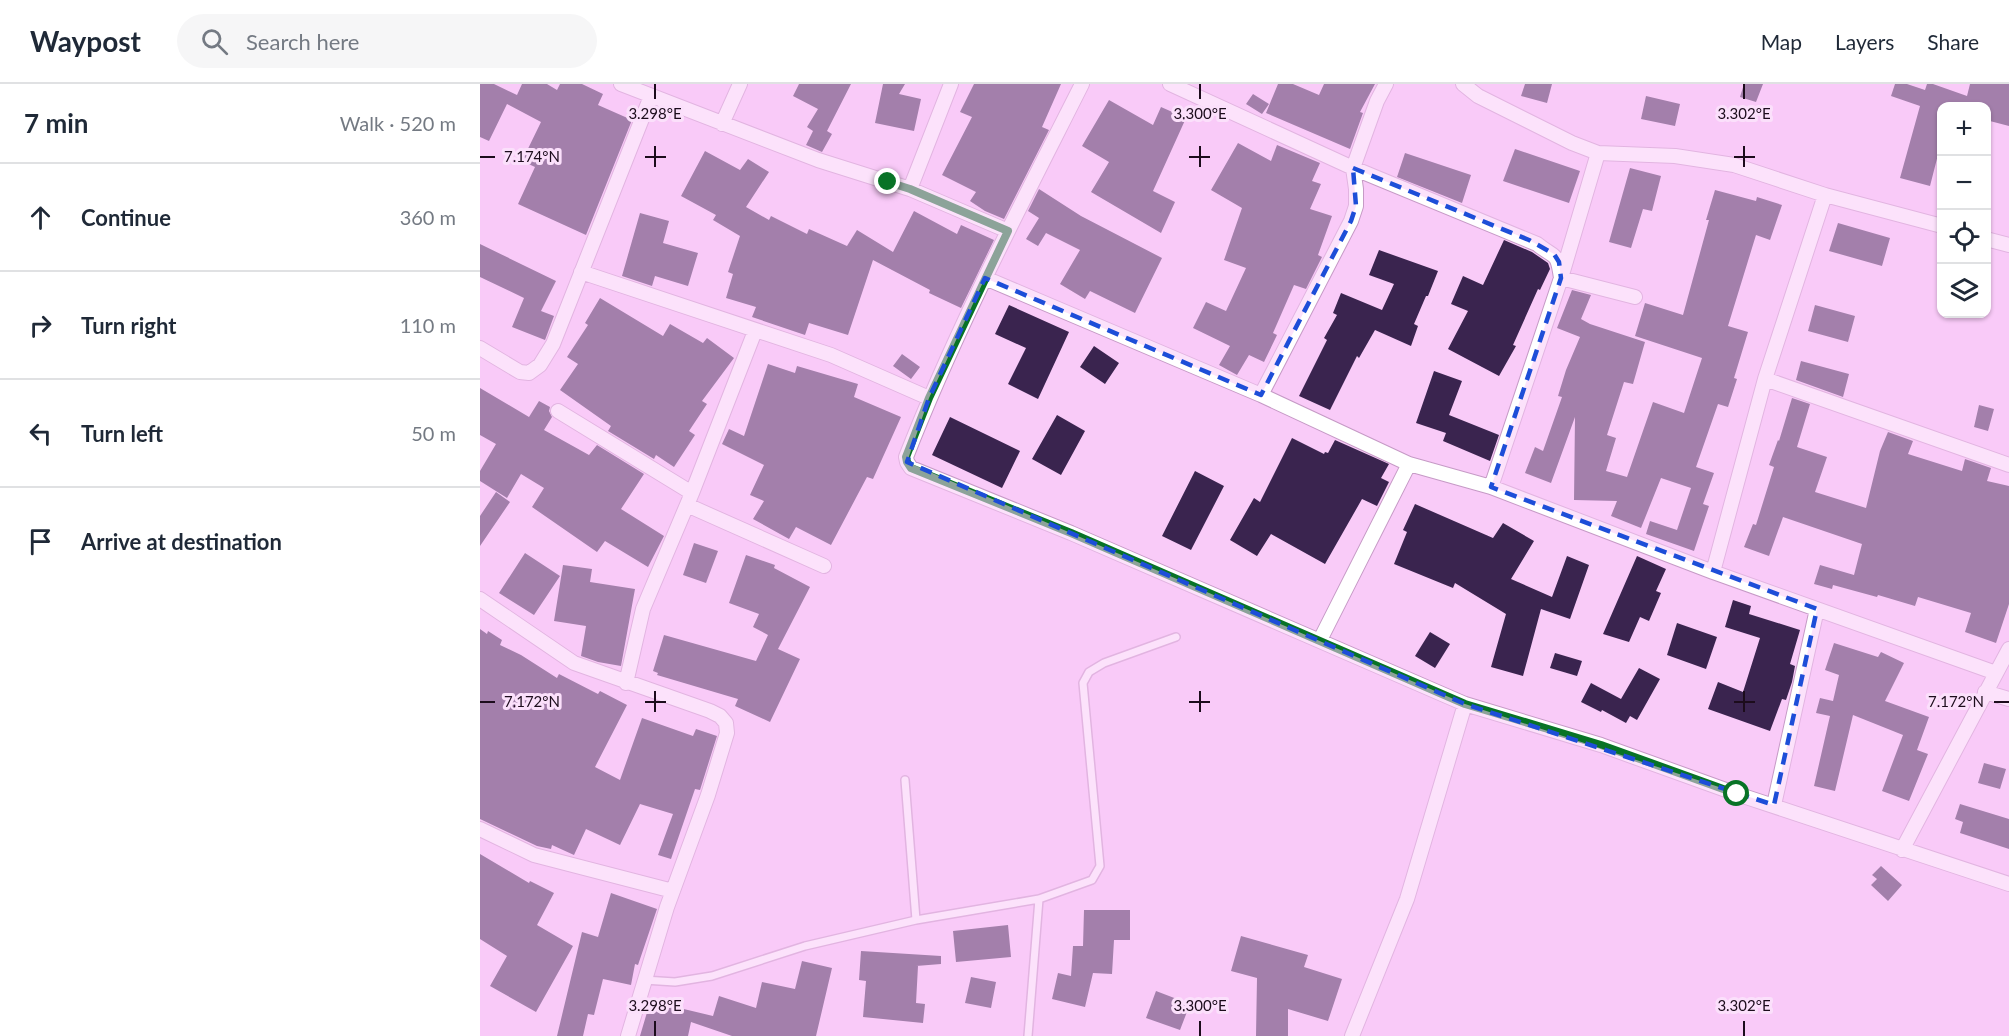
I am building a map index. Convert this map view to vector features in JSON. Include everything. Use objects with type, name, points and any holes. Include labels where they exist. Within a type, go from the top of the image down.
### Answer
[{"type":"street","points":[[621,84],[818,160],[910,189],[1008,231]]},
{"type":"street","points":[[722,124],[740,84]]},
{"type":"street","points":[[910,189],[951,84]]},
{"type":"street","points":[[1082,84],[985,278],[929,398],[906,457],[911,468],[1071,533],[1465,704],[1601,745],[1737,794],[2009,884]]},
{"type":"street","points":[[1170,84],[1353,168],[1537,244],[1554,254],[1559,262],[1561,278]]},
{"type":"street","points":[[1261,395],[1351,221],[1356,206],[1353,168],[1377,101],[1386,84]]},
{"type":"street","points":[[1463,84],[1478,96],[1572,143],[1598,153],[1675,156],[1734,165],[1825,195],[1937,225]]},
{"type":"street","points":[[480,348],[520,372],[529,372],[540,365],[553,344],[651,96]]},
{"type":"street","points":[[1491,487],[1561,278],[1598,153]]},
{"type":"street","points":[[1713,572],[1765,379],[1825,195]]},
{"type":"street","points":[[1991,239],[2008,243]]},
{"type":"street","points":[[581,272],[831,355],[929,398]]},
{"type":"street","points":[[985,278],[1261,395],[1409,464],[1491,487],[1713,572],[1996,673]]},
{"type":"street","points":[[1561,278],[1635,297]]},
{"type":"street","points":[[626,683],[643,609],[755,331]]},
{"type":"street","points":[[1765,379],[2009,465]]},
{"type":"street","points":[[558,411],[689,499],[824,566]]},
{"type":"street","points":[[1320,640],[1409,464]]},
{"type":"street","points":[[480,599],[574,663],[710,711],[720,716],[726,723],[727,733],[720,759],[673,891],[628,1036]]},
{"type":"street","points":[[1774,805],[1817,609]]},
{"type":"street","points":[[1902,850],[2009,649]]},
{"type":"street","points":[[1985,692],[2009,699]]},
{"type":"street","points":[[1352,1036],[1407,899],[1465,704]]},
{"type":"street","points":[[480,829],[534,855],[673,891]]},
{"type":"lane","points":[[644,980],[675,982],[712,976],[805,946],[916,920],[1039,899],[1092,880],[1100,866],[1083,683],[1089,672],[1104,663],[1176,637]]},
{"type":"lane","points":[[905,780],[916,920]]},
{"type":"lane","points":[[1028,1036],[1039,899]]},
{"type":"highlighted area","points":[[1353,168],[1529,240],[1554,254],[1559,262],[1561,278],[1491,487],[1817,609],[1774,805],[1465,704],[907,462],[929,398],[985,278],[1261,395],[1351,221],[1356,206]]},
{"type":"building","points":[[480,84],[494,84],[517,95],[522,84],[547,84],[557,90],[560,84],[582,84],[603,94],[598,105],[632,120],[586,235],[518,204],[535,167],[522,161],[541,122],[507,104],[489,141],[480,137]]},
{"type":"building","points":[[799,84],[851,84],[827,131],[832,134],[822,152],[806,145],[813,131],[807,127],[818,109],[793,96]]},
{"type":"building","points":[[883,84],[905,84],[899,94],[921,99],[914,131],[875,123]]},
{"type":"building","points":[[974,84],[1061,84],[1042,127],[1049,130],[1004,219],[985,211],[970,201],[976,192],[942,175],[972,117],[960,112]]},
{"type":"building","points":[[1278,84],[1293,84],[1319,95],[1324,84],[1375,84],[1360,112],[1363,113],[1350,149],[1266,113]]},
{"type":"building","points":[[1525,84],[1552,84],[1547,103],[1521,96]]},
{"type":"building","points":[[1744,84],[1763,84],[1756,102],[1740,97]]},
{"type":"building","points":[[1895,84],[1907,84],[1925,90],[1927,84],[1933,84],[1967,96],[1970,84],[2009,84],[2009,126],[1991,121],[1991,102],[1937,102],[1937,159],[1930,186],[1900,178],[1920,106],[1891,96]]},
{"type":"building","points":[[1253,94],[1269,104],[1262,114],[1246,104]]},
{"type":"building","points":[[1646,96],[1680,104],[1675,126],[1641,119]]},
{"type":"building","points":[[1109,100],[1153,125],[1161,107],[1186,118],[1153,191],[1175,202],[1161,233],[1091,192],[1109,162],[1082,146]]},
{"type":"building","points":[[1238,143],[1271,161],[1277,145],[1320,163],[1312,181],[1321,184],[1310,209],[1332,216],[1318,255],[1322,257],[1306,289],[1294,285],[1273,333],[1277,335],[1264,362],[1249,355],[1237,375],[1219,365],[1230,346],[1193,328],[1206,302],[1226,311],[1246,268],[1224,260],[1242,208],[1211,190]]},
{"type":"building","points":[[1515,149],[1580,171],[1569,203],[1503,181]]},
{"type":"building","points":[[705,151],[740,170],[748,159],[769,172],[746,207],[769,220],[771,216],[807,234],[809,229],[847,246],[857,230],[893,252],[914,211],[957,234],[961,225],[994,240],[961,308],[929,293],[930,290],[873,260],[848,335],[809,323],[805,335],[752,317],[756,307],[726,298],[733,274],[728,272],[740,236],[713,220],[716,215],[681,196]]},
{"type":"building","points":[[1405,153],[1471,175],[1462,203],[1397,177]]},
{"type":"building","points":[[1630,168],[1661,176],[1652,211],[1643,209],[1631,248],[1609,242]]},
{"type":"building","points":[[1039,189],[1081,216],[1162,258],[1135,313],[1090,291],[1085,299],[1060,284],[1080,250],[1046,233],[1038,246],[1026,239],[1039,218],[1028,211]]},
{"type":"building","points":[[1715,190],[1756,201],[1757,197],[1782,205],[1770,240],[1756,235],[1728,326],[1748,332],[1728,407],[1718,404],[1696,467],[1714,473],[1703,504],[1709,506],[1694,551],[1646,534],[1650,521],[1677,530],[1691,488],[1661,478],[1641,528],[1611,516],[1617,501],[1574,500],[1575,417],[1551,483],[1525,473],[1535,447],[1543,451],[1562,397],[1558,396],[1566,370],[1580,337],[1557,328],[1572,290],[1591,295],[1581,319],[1645,342],[1633,384],[1624,382],[1607,435],[1616,438],[1606,471],[1627,477],[1653,402],[1684,413],[1702,358],[1635,336],[1645,303],[1683,315]]},
{"type":"building","points":[[640,213],[669,221],[663,243],[698,253],[688,286],[655,276],[652,286],[622,276]]},
{"type":"building","points":[[1838,223],[1890,238],[1882,266],[1829,251]]},
{"type":"building","points":[[1504,240],[1532,252],[1548,263],[1550,269],[1540,290],[1538,289],[1513,345],[1516,346],[1499,376],[1448,349],[1468,311],[1451,304],[1463,276],[1483,285]]},
{"type":"building","points":[[480,244],[556,281],[541,311],[554,316],[545,340],[512,327],[524,298],[480,277]]},
{"type":"building","points":[[1379,250],[1438,271],[1414,324],[1418,326],[1411,346],[1375,330],[1359,358],[1357,356],[1330,410],[1299,396],[1327,340],[1324,338],[1337,315],[1333,313],[1341,293],[1382,310],[1394,284],[1369,275]]},
{"type":"building","points":[[600,298],[663,336],[670,324],[703,343],[707,338],[734,358],[702,401],[707,404],[689,431],[695,435],[674,467],[656,455],[654,459],[608,431],[611,426],[560,390],[578,364],[567,357],[588,325],[585,323]]},
{"type":"building","points":[[1009,305],[1069,332],[1038,399],[1008,384],[1026,348],[995,334]]},
{"type":"building","points":[[1815,305],[1855,316],[1848,342],[1808,331]]},
{"type":"building","points":[[1094,346],[1119,363],[1105,384],[1080,367]]},
{"type":"building","points":[[902,354],[920,367],[911,379],[893,366]]},
{"type":"building","points":[[1801,361],[1849,374],[1843,397],[1796,380]]},
{"type":"building","points":[[768,364],[795,373],[797,366],[858,384],[854,397],[901,417],[873,479],[867,477],[831,545],[796,527],[789,539],[753,519],[764,501],[750,495],[764,465],[722,444],[729,429],[744,436]]},
{"type":"building","points":[[1434,371],[1462,381],[1449,415],[1499,435],[1490,461],[1443,441],[1446,433],[1416,423]]},
{"type":"building","points":[[480,388],[529,417],[539,401],[550,407],[552,417],[544,430],[589,455],[597,445],[644,474],[621,509],[664,536],[648,567],[605,541],[597,552],[532,507],[544,488],[521,474],[507,498],[480,481],[480,471],[496,444],[480,435]]},
{"type":"building","points":[[1792,398],[1810,404],[1797,447],[1827,457],[1815,492],[1866,508],[1880,451],[1888,432],[1913,441],[1908,454],[1962,471],[1965,459],[1991,468],[1987,481],[2009,486],[2009,604],[1996,643],[1965,632],[1971,613],[1918,597],[1915,606],[1833,585],[1832,589],[1814,584],[1820,565],[1854,575],[1862,544],[1783,517],[1769,556],[1744,547],[1753,524],[1756,525],[1774,467],[1769,465]]},
{"type":"building","points":[[1979,405],[1994,409],[1988,431],[1974,427]]},
{"type":"building","points":[[1057,415],[1085,431],[1061,475],[1032,459]]},
{"type":"building","points":[[950,417],[1020,451],[1002,488],[932,455]]},
{"type":"building","points":[[1292,438],[1324,454],[1328,453],[1335,440],[1389,464],[1381,478],[1389,482],[1377,506],[1362,499],[1325,564],[1271,534],[1257,556],[1230,540],[1254,498],[1260,502]]},
{"type":"building","points":[[1195,471],[1224,486],[1191,550],[1162,536]]},
{"type":"building","points":[[496,492],[510,502],[480,546],[480,516]]},
{"type":"building","points":[[1415,504],[1493,538],[1503,523],[1534,541],[1511,579],[1552,597],[1567,556],[1589,565],[1570,619],[1541,609],[1523,676],[1491,667],[1506,614],[1455,583],[1453,588],[1394,564],[1407,532],[1403,530]]},
{"type":"building","points":[[694,543],[718,551],[706,583],[683,575]]},
{"type":"building","points":[[525,553],[560,576],[534,615],[499,593]]},
{"type":"building","points":[[746,555],[775,565],[774,568],[810,587],[778,649],[800,659],[770,722],[735,706],[738,699],[657,675],[658,673],[653,671],[664,635],[756,661],[768,635],[753,627],[759,614],[729,603]]},
{"type":"building","points":[[1637,556],[1666,569],[1656,591],[1661,593],[1649,621],[1640,617],[1629,642],[1603,634]]},
{"type":"building","points":[[563,565],[592,569],[590,582],[635,589],[621,666],[581,656],[586,626],[554,621]]},
{"type":"building","points":[[1733,600],[1751,606],[1749,614],[1800,630],[1790,664],[1795,666],[1792,682],[1786,700],[1782,699],[1770,731],[1708,709],[1718,682],[1743,692],[1760,638],[1725,627]]},
{"type":"building","points":[[1677,623],[1717,637],[1706,669],[1667,655]]},
{"type":"building","points":[[480,629],[502,640],[500,645],[521,655],[557,678],[559,674],[598,694],[600,691],[627,705],[595,767],[620,780],[642,718],[693,736],[696,729],[717,736],[700,790],[695,789],[671,859],[658,855],[673,814],[640,804],[620,845],[586,829],[574,855],[552,845],[551,849],[537,846],[480,819]]},
{"type":"building","points":[[1430,632],[1450,644],[1435,668],[1415,656]]},
{"type":"building","points":[[1834,643],[1878,657],[1881,652],[1904,663],[1885,701],[1929,717],[1917,750],[1928,754],[1909,801],[1882,791],[1903,735],[1853,715],[1835,791],[1814,786],[1830,716],[1816,713],[1820,698],[1833,701],[1839,675],[1825,670]]},
{"type":"building","points":[[1555,653],[1582,661],[1577,676],[1550,668]]},
{"type":"building","points":[[1639,668],[1660,679],[1637,720],[1630,716],[1626,723],[1581,702],[1591,683],[1621,699]]},
{"type":"building","points":[[1984,763],[2006,769],[2000,789],[1978,783]]},
{"type":"building","points":[[1960,804],[2009,819],[2009,849],[1960,833],[1963,822],[1955,819]]},
{"type":"building","points":[[480,854],[529,883],[530,881],[554,893],[537,925],[573,946],[536,1012],[490,986],[507,956],[480,939]]},
{"type":"building","points":[[1881,866],[1902,885],[1888,901],[1871,885],[1877,879],[1872,875]]},
{"type":"building","points":[[611,893],[657,909],[638,965],[635,964],[631,985],[603,979],[594,1015],[588,1014],[583,1036],[557,1036],[582,932],[598,937]]},
{"type":"building","points":[[1084,910],[1130,910],[1130,940],[1114,940],[1112,974],[1093,973],[1085,1007],[1052,999],[1058,973],[1071,976],[1073,946],[1083,946]]},
{"type":"building","points":[[1008,925],[1011,957],[956,962],[953,931]]},
{"type":"building","points":[[1241,936],[1308,955],[1304,967],[1342,979],[1328,1021],[1288,1009],[1288,1036],[1256,1036],[1257,978],[1231,971]]},
{"type":"building","points":[[861,951],[941,956],[941,964],[916,966],[918,966],[916,1003],[925,1004],[923,1023],[863,1017],[866,981],[859,980]]},
{"type":"building","points":[[802,961],[832,968],[816,1036],[732,1036],[691,1022],[688,1036],[640,1036],[648,1009],[665,1014],[667,1005],[713,1016],[719,996],[756,1008],[762,982],[795,989]]},
{"type":"building","points":[[971,977],[996,982],[991,1008],[965,1003]]},
{"type":"building","points":[[1156,991],[1190,1004],[1180,1030],[1146,1018]]},
{"type":"route","points":[[888,182],[910,189],[1008,231],[929,398],[906,457],[911,468],[1071,533],[1465,704],[1601,745],[1737,794]]}]
